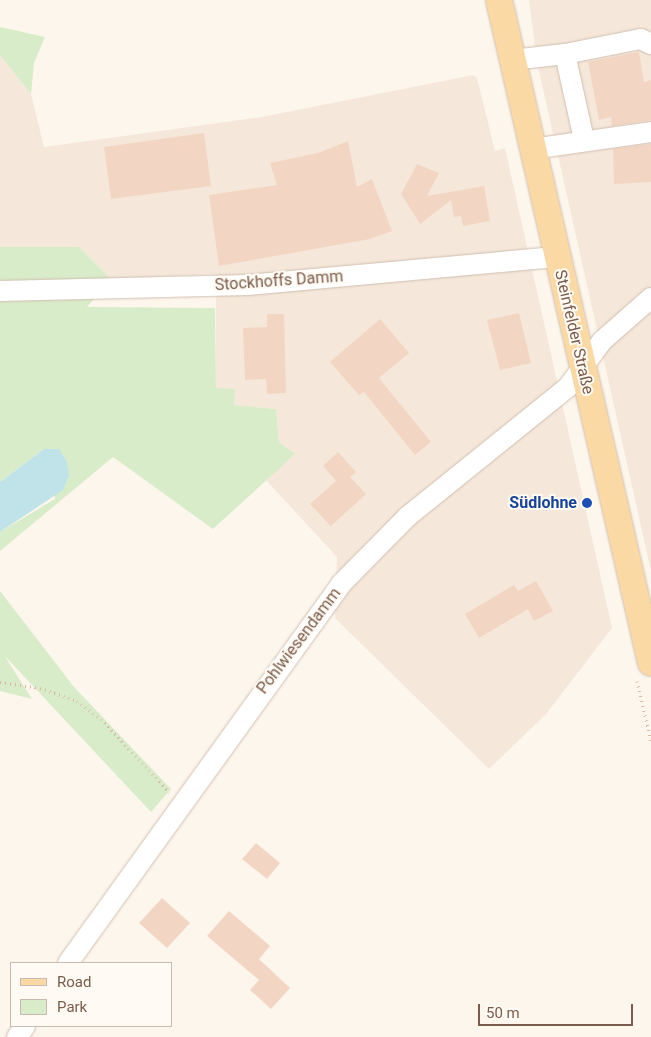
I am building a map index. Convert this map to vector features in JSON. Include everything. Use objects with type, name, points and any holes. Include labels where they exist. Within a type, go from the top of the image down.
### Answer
[{"type":"main road","name":"Steinfelder Straße","points":[[499,0],[556,257],[651,663]]},
{"type":"street","points":[[512,60],[565,54],[641,39],[651,44]]},
{"type":"street","points":[[565,54],[584,140]]},
{"type":"street","points":[[532,149],[584,140],[651,132]]},
{"type":"street","name":"Stockhoffs Damm","points":[[0,291],[248,284],[556,257]]},
{"type":"street","name":"Pohlwiesendamm","points":[[69,962],[342,584],[407,517],[568,387],[602,341],[651,298]]},
{"type":"path","points":[[0,682],[40,688],[78,701],[101,719],[181,805]]},
{"type":"shaded area","points":[[529,0],[651,0],[651,571],[537,62]]},
{"type":"shaded area","points":[[0,55],[31,94],[44,147],[262,117],[473,75],[477,78],[495,151],[505,148],[612,628],[546,714],[489,769],[335,618],[337,557],[265,479],[295,455],[279,442],[276,409],[234,405],[216,388],[216,274],[111,279],[79,247],[0,247]]},
{"type":"green space","points":[[0,27],[45,37],[34,63],[31,94],[0,55]]},
{"type":"green space","points":[[0,247],[79,247],[111,279],[87,307],[215,308],[216,388],[235,389],[234,405],[276,409],[279,442],[295,454],[213,529],[113,457],[0,551],[0,532],[55,499],[44,449],[0,482]]},
{"type":"green space","points":[[0,591],[74,687],[171,789],[151,812],[4,655],[32,699],[0,691]]},
{"type":"water","points":[[44,449],[59,449],[67,462],[69,476],[63,490],[0,532],[0,482]]},
{"type":"building","points":[[639,52],[644,82],[651,80],[651,120],[612,126],[611,117],[599,120],[588,62]]},
{"type":"building","points":[[204,133],[211,186],[111,199],[104,147]]},
{"type":"building","points":[[348,141],[357,187],[372,179],[392,231],[370,239],[219,266],[209,195],[277,185],[270,163],[318,153]]},
{"type":"building","points":[[651,144],[651,182],[614,184],[613,149]]},
{"type":"building","points":[[417,164],[439,173],[427,196],[484,186],[490,221],[463,226],[461,216],[454,217],[451,200],[420,224],[401,194]]},
{"type":"building","points":[[519,313],[531,363],[500,370],[487,320]]},
{"type":"building","points":[[267,314],[284,314],[286,393],[267,394],[266,379],[245,380],[243,328],[267,327]]},
{"type":"building","points":[[380,319],[409,353],[379,378],[431,442],[415,455],[364,392],[359,395],[330,362]]},
{"type":"building","points":[[338,452],[356,472],[350,477],[366,494],[331,526],[310,504],[336,481],[323,466]]},
{"type":"building","points":[[536,581],[553,611],[534,621],[528,609],[479,638],[465,614],[514,585],[518,591]]},
{"type":"building","points":[[256,843],[280,863],[267,879],[242,859]]},
{"type":"building","points":[[162,898],[190,923],[167,948],[139,923]]},
{"type":"building","points":[[229,911],[270,946],[259,959],[290,988],[271,1009],[250,990],[259,980],[207,936]]},
{"type":"place","name":"Südlohne","points":[[587,503]]}]
